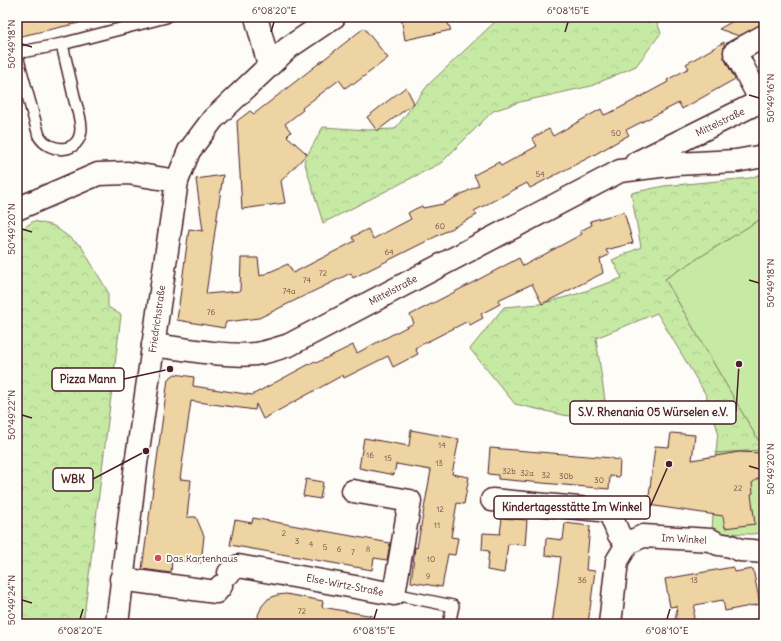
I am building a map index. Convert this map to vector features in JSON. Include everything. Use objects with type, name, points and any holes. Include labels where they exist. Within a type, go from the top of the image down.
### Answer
[{"type":"street","points":[[256,17],[269,65]]},
{"type":"street","name":"Friedrichstraße","points":[[117,624],[121,579],[177,181],[189,151],[197,138],[213,119],[288,48],[334,17]]},
{"type":"street","name":"Mittelstraße","points":[[153,345],[219,354],[258,354],[289,345],[620,171],[761,101],[735,52],[764,36]]},
{"type":"street","name":"Mittelstraße","points":[[620,171],[676,164],[736,161],[764,156]]},
{"type":"street","points":[[17,209],[98,174],[128,173],[177,181]]},
{"type":"street","name":"Else-Wirtz-Straße","points":[[121,579],[216,592],[238,566],[394,594],[412,492],[353,490]]},
{"type":"street","points":[[492,500],[600,510],[610,513],[619,535],[628,543],[616,561],[610,624]]},
{"type":"street","name":"Im Winkel","points":[[628,543],[643,536],[711,540],[718,544],[731,546],[740,550],[764,552]]},
{"type":"lane","points":[[62,44],[81,129],[76,143],[70,148],[64,149],[50,146],[39,136],[17,55],[166,17]]},
{"type":"lane","points":[[394,594],[453,606],[449,624]]},
{"type":"green space","points":[[500,17],[655,17],[661,33],[636,66],[591,86],[520,102],[493,111],[441,163],[323,223],[304,161],[323,127],[367,130],[395,129],[428,85]]},
{"type":"green space","points":[[764,173],[764,217],[665,279],[764,450],[716,453],[718,431],[706,395],[657,313],[596,338],[608,421],[563,415],[515,404],[470,349],[504,307],[540,304],[577,294],[622,278],[612,260],[641,247],[631,193],[664,186],[750,178]]},
{"type":"green space","points":[[764,217],[764,450],[665,279]]},
{"type":"green space","points":[[34,221],[54,226],[81,246],[108,292],[108,307],[121,315],[83,624],[17,624],[17,232]]},
{"type":"green space","points":[[764,450],[764,533],[712,533],[716,453]]},
{"type":"building","points":[[17,17],[78,17],[79,23],[17,37]]},
{"type":"building","points":[[401,17],[445,17],[451,30],[405,40]]},
{"type":"building","points":[[740,17],[764,17],[764,24],[739,36],[719,29]]},
{"type":"building","points":[[364,28],[388,58],[354,84],[352,83],[345,88],[339,80],[302,108],[303,110],[285,124],[291,132],[287,136],[307,154],[281,181],[285,203],[242,209],[237,121],[250,111],[254,114]]},
{"type":"building","points":[[724,42],[724,58],[735,79],[682,109],[679,103],[626,130],[629,135],[592,156],[530,188],[527,183],[474,211],[477,215],[431,239],[353,278],[351,273],[259,318],[226,322],[224,328],[177,320],[189,229],[203,231],[196,179],[223,175],[206,294],[240,291],[241,258],[258,258],[260,276],[288,264],[293,273],[355,241],[352,237],[368,229],[373,239],[411,219],[408,213],[415,209],[422,206],[423,208],[443,204],[479,185],[474,175],[499,162],[501,166],[537,146],[532,138],[549,129],[553,136],[601,109],[604,115],[616,110],[668,82],[667,80],[689,68],[686,64]]},
{"type":"building","points":[[406,87],[414,103],[377,131],[367,117]]},
{"type":"building","points":[[624,212],[633,243],[606,250],[609,255],[600,259],[603,273],[542,304],[532,284],[498,300],[500,304],[481,314],[483,318],[470,325],[468,321],[415,348],[418,354],[393,367],[388,356],[344,378],[343,375],[263,419],[256,404],[255,410],[191,401],[180,479],[191,480],[187,517],[196,517],[204,536],[201,563],[172,560],[171,573],[142,569],[168,379],[175,374],[194,377],[193,386],[252,395],[315,361],[316,363],[353,345],[357,353],[414,323],[410,315],[519,258],[523,266],[582,234],[580,231],[592,225],[590,221]]},
{"type":"building","points":[[411,430],[459,439],[452,474],[469,477],[464,504],[457,503],[451,537],[458,538],[455,555],[448,554],[442,587],[411,582],[415,547],[417,548],[431,470],[396,464],[394,475],[359,468],[364,438],[409,446]]},
{"type":"building","points":[[671,433],[695,435],[692,460],[739,452],[760,453],[764,474],[752,483],[753,493],[751,494],[755,524],[725,528],[723,516],[648,505],[655,446],[669,447]]},
{"type":"building","points":[[490,448],[612,458],[620,460],[619,477],[610,476],[609,489],[498,479],[498,475],[488,474]]},
{"type":"building","points":[[306,479],[323,482],[320,499],[303,496]]},
{"type":"building","points":[[253,518],[390,543],[387,560],[374,558],[372,570],[230,545],[235,520],[252,523]]},
{"type":"building","points":[[502,518],[527,520],[525,545],[508,544],[504,573],[487,570],[489,551],[482,550],[483,533],[500,534]]},
{"type":"building","points":[[565,523],[590,526],[586,570],[595,571],[588,624],[552,624],[561,557],[545,555],[546,538],[563,540]]},
{"type":"building","points":[[733,567],[734,572],[753,569],[760,604],[725,611],[723,600],[695,605],[693,624],[675,624],[677,606],[670,607],[665,579]]},
{"type":"building","points":[[286,594],[323,601],[322,607],[373,616],[372,624],[259,624],[258,615],[262,606],[268,599],[277,595]]},
{"type":"place","name":"S.V. Rhenania 05 Würselen e.V.","points":[[739,364]]},
{"type":"place","name":"Pizza Mann","points":[[170,369]]},
{"type":"place","name":"WBK","points":[[146,451]]},
{"type":"place","name":"Kindertagesstätte Im Winkel","points":[[669,464]]},
{"type":"place","name":"Das Kartenhaus","points":[[158,558]]}]
